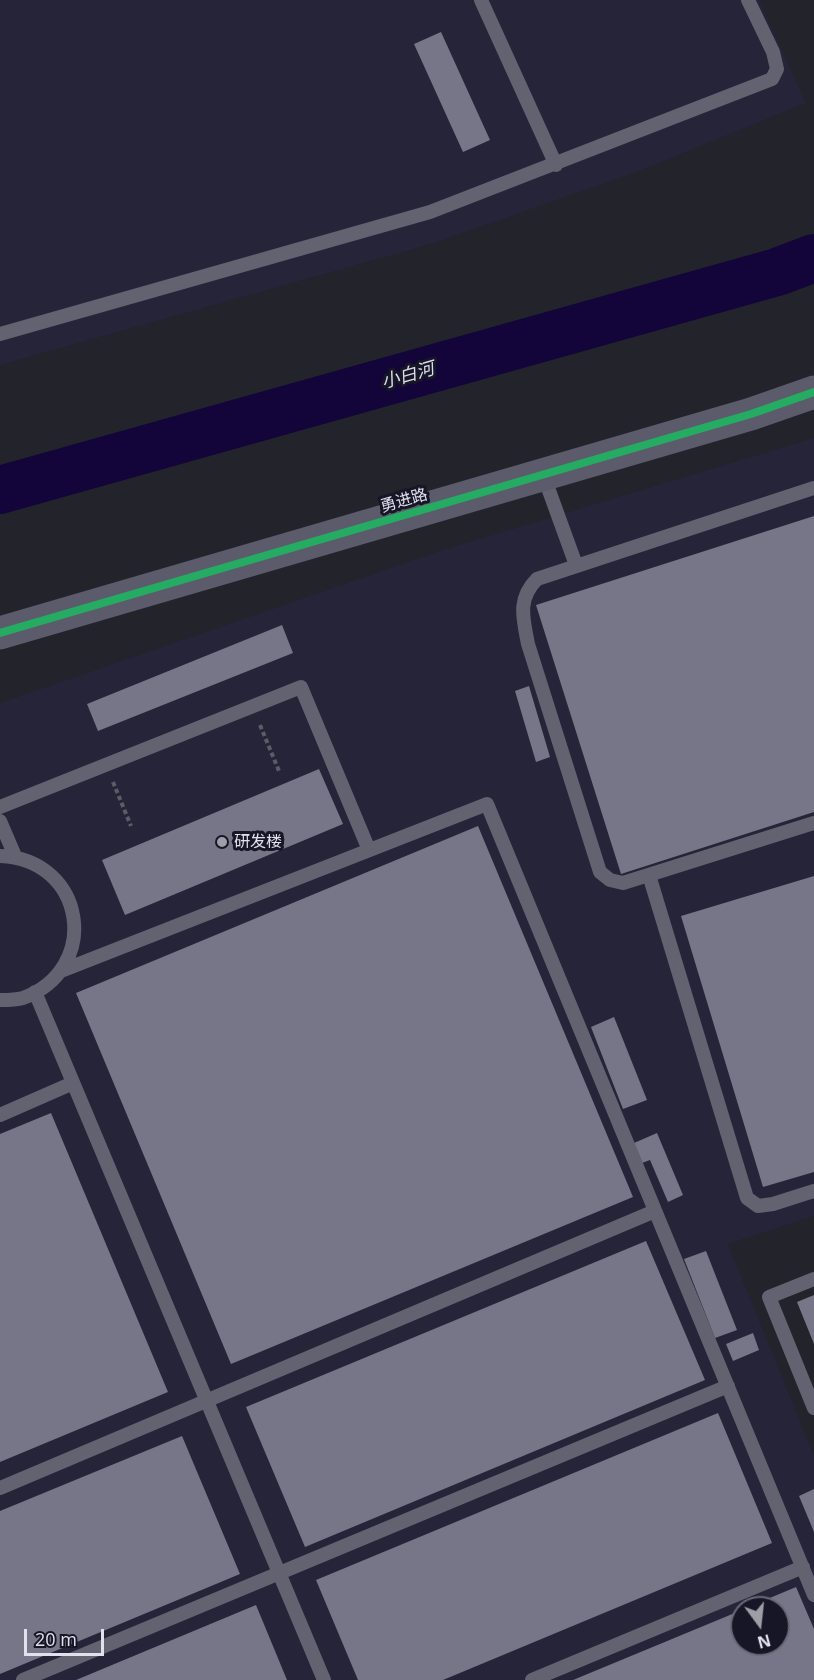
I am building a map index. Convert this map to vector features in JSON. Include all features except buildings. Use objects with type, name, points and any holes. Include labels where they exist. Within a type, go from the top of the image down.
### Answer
[{"type":"street","name":"勇进路","points":[[0,633],[751,414],[814,392]]},
{"type":"lane","points":[[481,0],[555,165]]},
{"type":"lane","points":[[0,334],[430,212],[772,80],[777,69],[773,52],[748,0]]},
{"type":"lane","points":[[543,474],[576,565]]},
{"type":"lane","points":[[814,488],[537,579],[528,588],[523,600],[528,644],[600,872],[610,880],[623,884],[814,823]]},
{"type":"lane","points":[[0,807],[301,687],[369,850]]},
{"type":"lane","points":[[61,971],[487,804],[814,1595]]},
{"type":"lane","points":[[0,821],[15,856]]},
{"type":"lane","points":[[0,856],[15,856],[38,864],[57,880],[70,901],[75,925],[72,949],[61,971],[43,988],[21,998],[0,1000]]},
{"type":"lane","points":[[649,875],[747,1198],[758,1206],[773,1204],[814,1191]]},
{"type":"lane","points":[[34,992],[324,1680]]},
{"type":"lane","points":[[0,1115],[73,1083]]},
{"type":"lane","points":[[0,1488],[655,1211]]},
{"type":"lane","points":[[814,1279],[769,1297],[814,1408]]},
{"type":"lane","points":[[23,1680],[728,1386]]},
{"type":"lane","points":[[532,1680],[803,1567]]},
{"type":"path","points":[[252,706],[279,771]]},
{"type":"path","points":[[106,765],[131,826]]},
{"type":"shaded area","points":[[0,0],[759,0],[806,103],[634,173],[431,244],[0,365]]},
{"type":"shaded area","points":[[814,438],[814,1216],[728,1244],[814,1456],[814,1680],[0,1680],[0,703],[446,549]]},
{"type":"waterway","name":"小白河","points":[[0,490],[777,272],[814,258]]},
{"type":"cycle path","points":[[0,633],[751,414],[814,392]]},
{"type":"place","name":"研发楼","points":[[222,842]]}]
